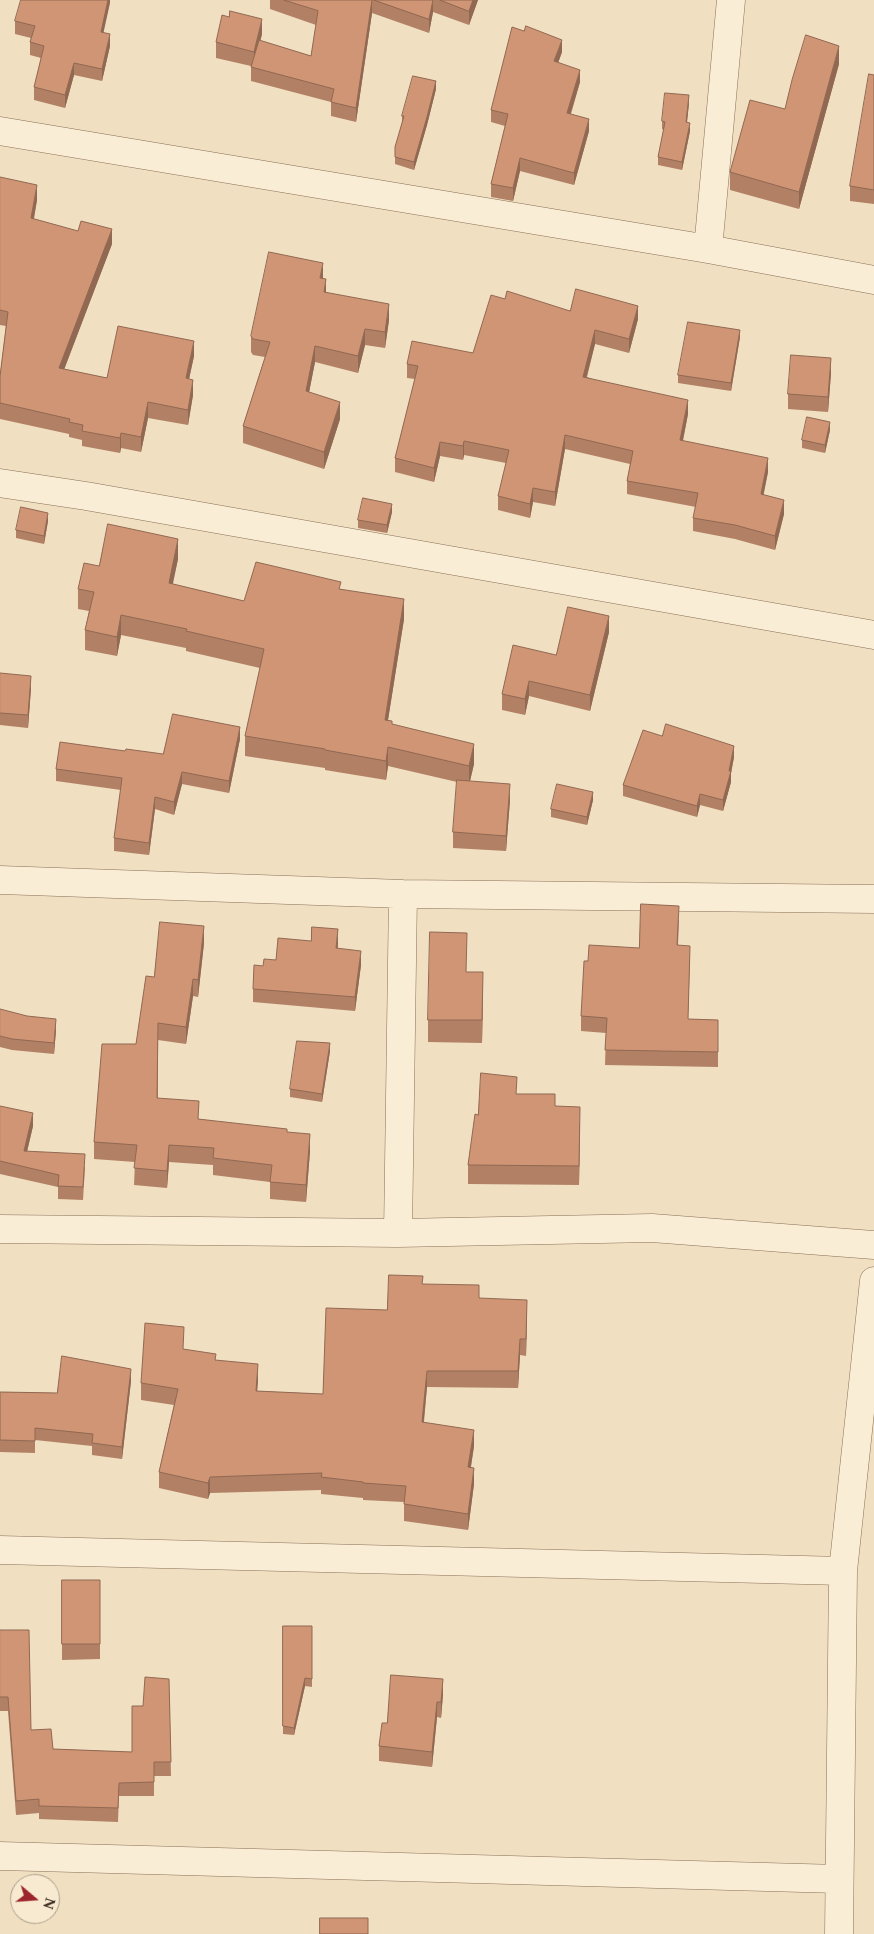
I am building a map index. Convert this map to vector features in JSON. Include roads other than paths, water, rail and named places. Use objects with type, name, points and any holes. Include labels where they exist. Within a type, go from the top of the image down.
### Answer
[{"type":"street","points":[[708,249],[731,0]]},
{"type":"street","points":[[0,131],[708,249],[874,280]]},
{"type":"street","points":[[0,483],[96,498],[874,635]]},
{"type":"street","points":[[0,880],[403,894],[874,899]]},
{"type":"street","points":[[398,1233],[403,894]]},
{"type":"street","points":[[0,1229],[398,1233],[652,1228],[874,1245]]},
{"type":"street","points":[[839,1934],[843,1571],[874,1281]]},
{"type":"street","points":[[0,1550],[843,1571]]},
{"type":"street","points":[[0,1856],[839,1879]]}]
